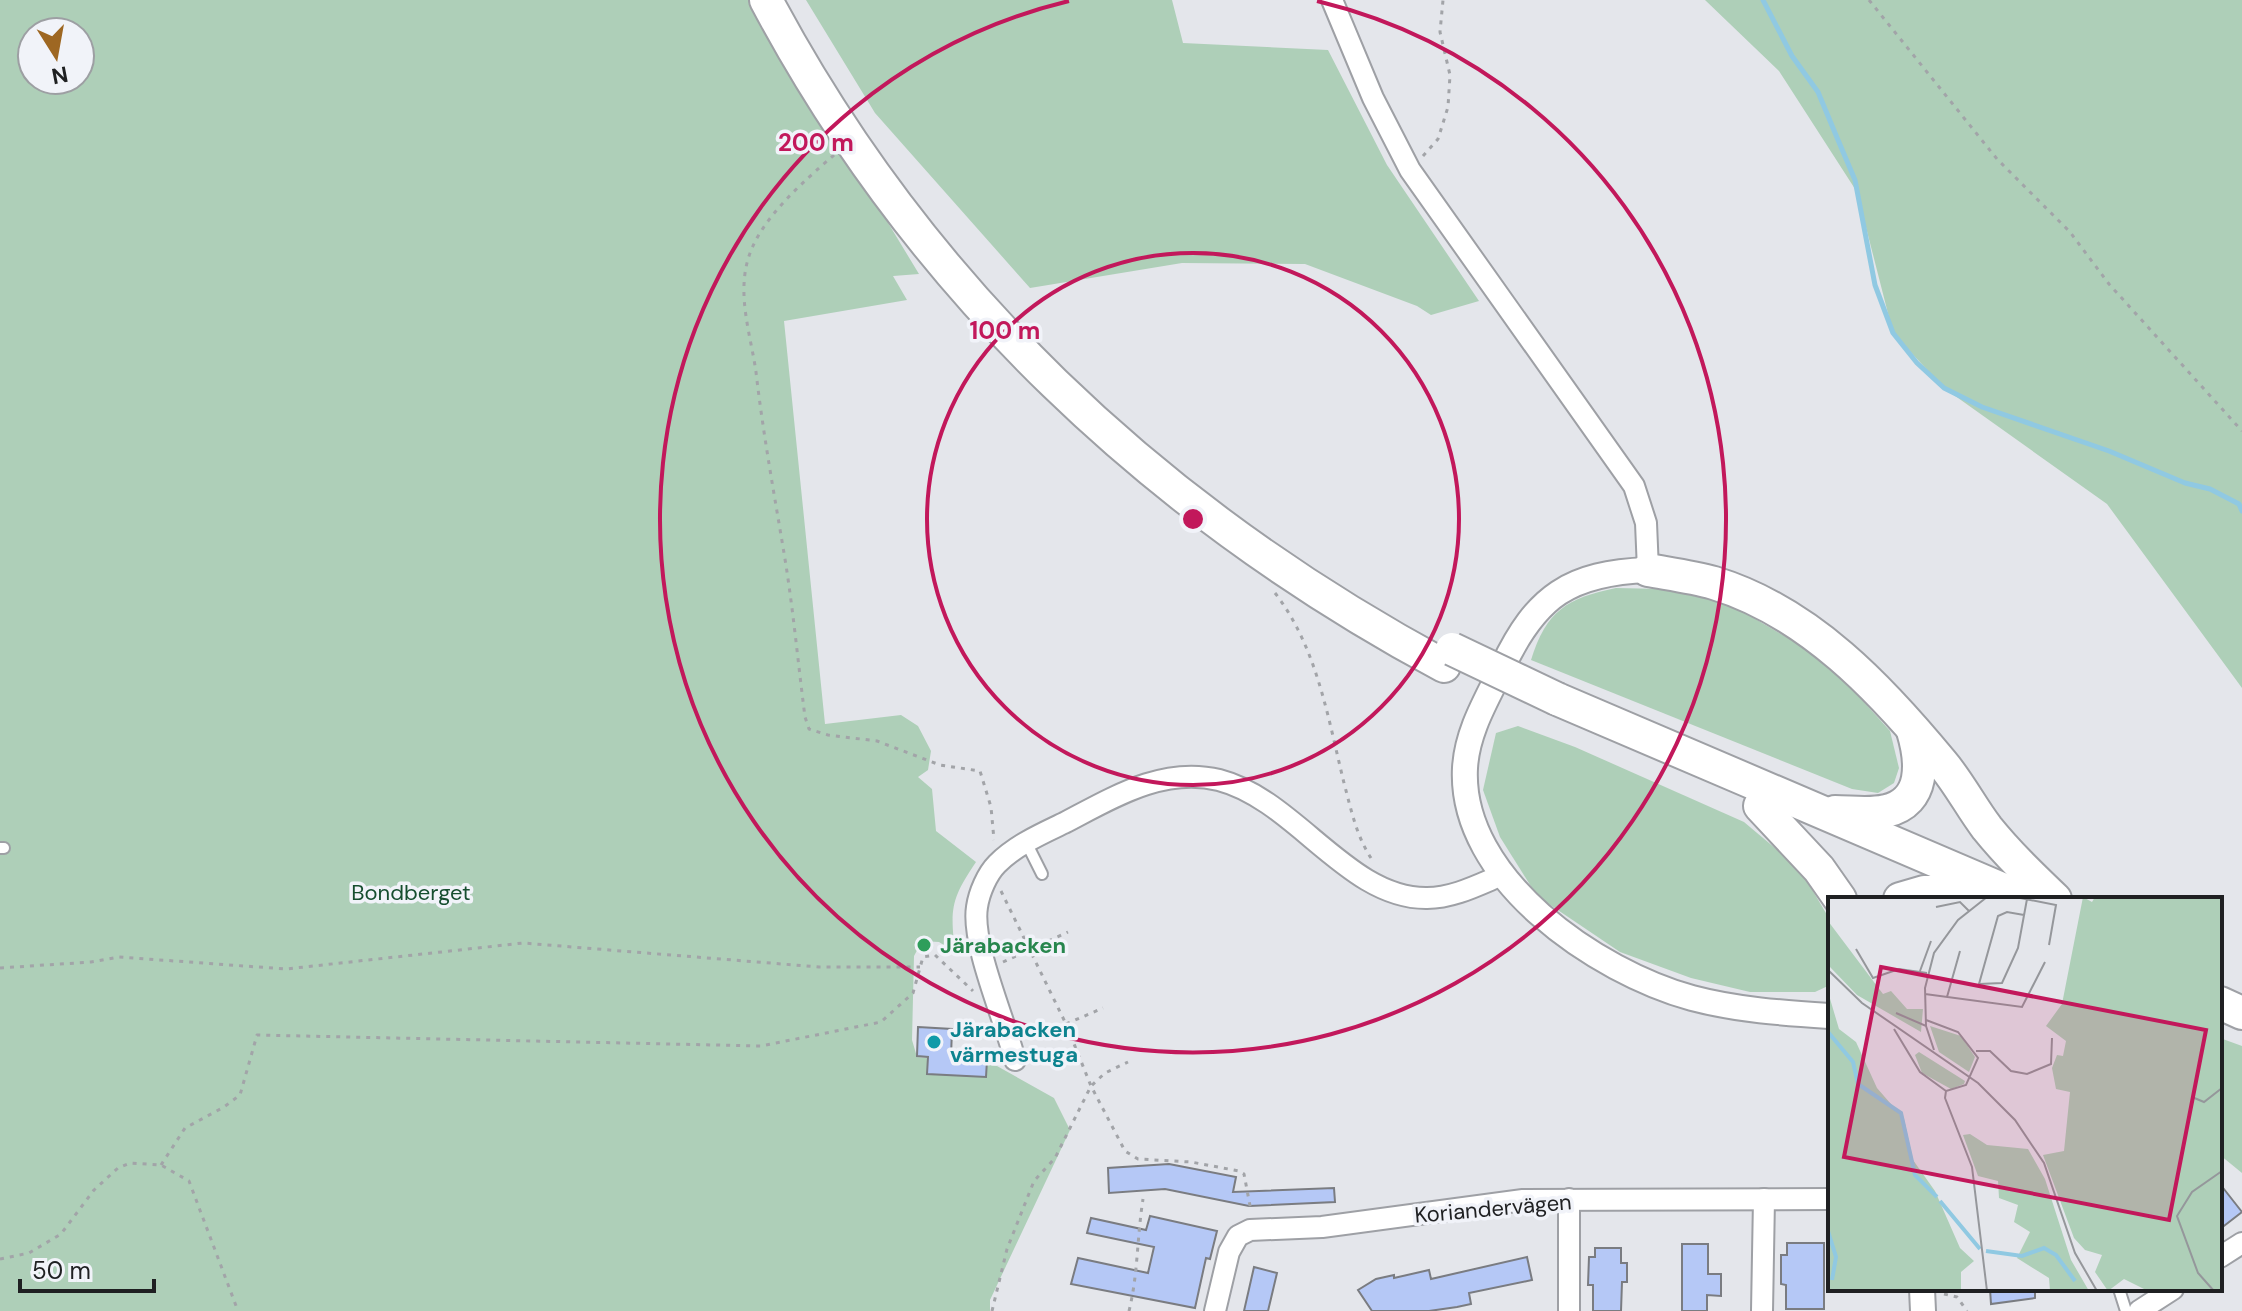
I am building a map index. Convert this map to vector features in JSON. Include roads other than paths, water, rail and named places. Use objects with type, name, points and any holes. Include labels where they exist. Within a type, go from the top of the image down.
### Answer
[{"type":"highway","points":[[766,0],[827,108],[907,220],[992,318],[1072,402],[1149,470],[1253,550],[1344,611],[1448,657],[1760,806],[1970,895]]},
{"type":"highway","points":[[786,0],[862,128],[915,202],[999,300],[1080,385],[1146,445],[1256,531],[1448,657]]},
{"type":"highway","points":[[1648,570],[1714,583],[1742,593],[1793,620],[1855,669],[1943,764],[2001,845],[2053,897]]},
{"type":"highway","points":[[1551,706],[1822,812],[2020,897]]},
{"type":"highway","points":[[1822,812],[1887,811],[1906,801],[1919,778],[1919,751],[1913,731]]},
{"type":"highway","points":[[1760,806],[1819,869],[1839,897]]},
{"type":"highway","points":[[1907,897],[1924,892],[1970,895]]},
{"type":"highway","points":[[2222,983],[2242,992]]},
{"type":"highway","points":[[2222,1004],[2242,1013]]},
{"type":"street","points":[[1332,0],[1373,98],[1410,170],[1634,486],[1646,523],[1648,570],[1588,579],[1566,588],[1534,613],[1518,634],[1473,727],[1465,766],[1469,809],[1476,830],[1502,875],[1534,909],[1605,960],[1690,998],[1729,1006],[1828,1016]]},
{"type":"street","points":[[1015,1060],[978,939],[976,919],[980,895],[994,867],[1026,842],[1131,789],[1164,779],[1191,777],[1215,779],[1240,787],[1266,800],[1356,873],[1381,888],[1405,896],[1445,896],[1502,875]]},
{"type":"street","points":[[1569,1199],[1569,1311]]},
{"type":"street","points":[[1762,1311],[1764,1199]]},
{"type":"street","name":"Koriandervägen","points":[[1215,1311],[1229,1252],[1238,1236],[1250,1230],[1322,1227],[1523,1200],[1828,1199]]},
{"type":"street","points":[[2222,1256],[2242,1243]]},
{"type":"street","points":[[1922,1291],[1923,1311]]},
{"type":"street","points":[[2139,1311],[2170,1291]]},
{"type":"lane","points":[[1026,842],[1042,874]]},
{"type":"lane","points":[[2120,1291],[2126,1311]]},
{"type":"waterway","points":[[1763,0],[1792,56],[1818,92],[1855,180],[1875,285],[1893,333],[1917,363],[1944,388],[1982,407],[2109,451],[2185,483],[2210,489],[2239,504],[2242,511]]},
{"type":"place","name":"Järabacken","points":[[924,945]]},
{"type":"place","name":"Järabacken värmestuga","points":[[934,1042]]},
{"type":"park label","name":"Bondberget","points":[[411,892]]}]
